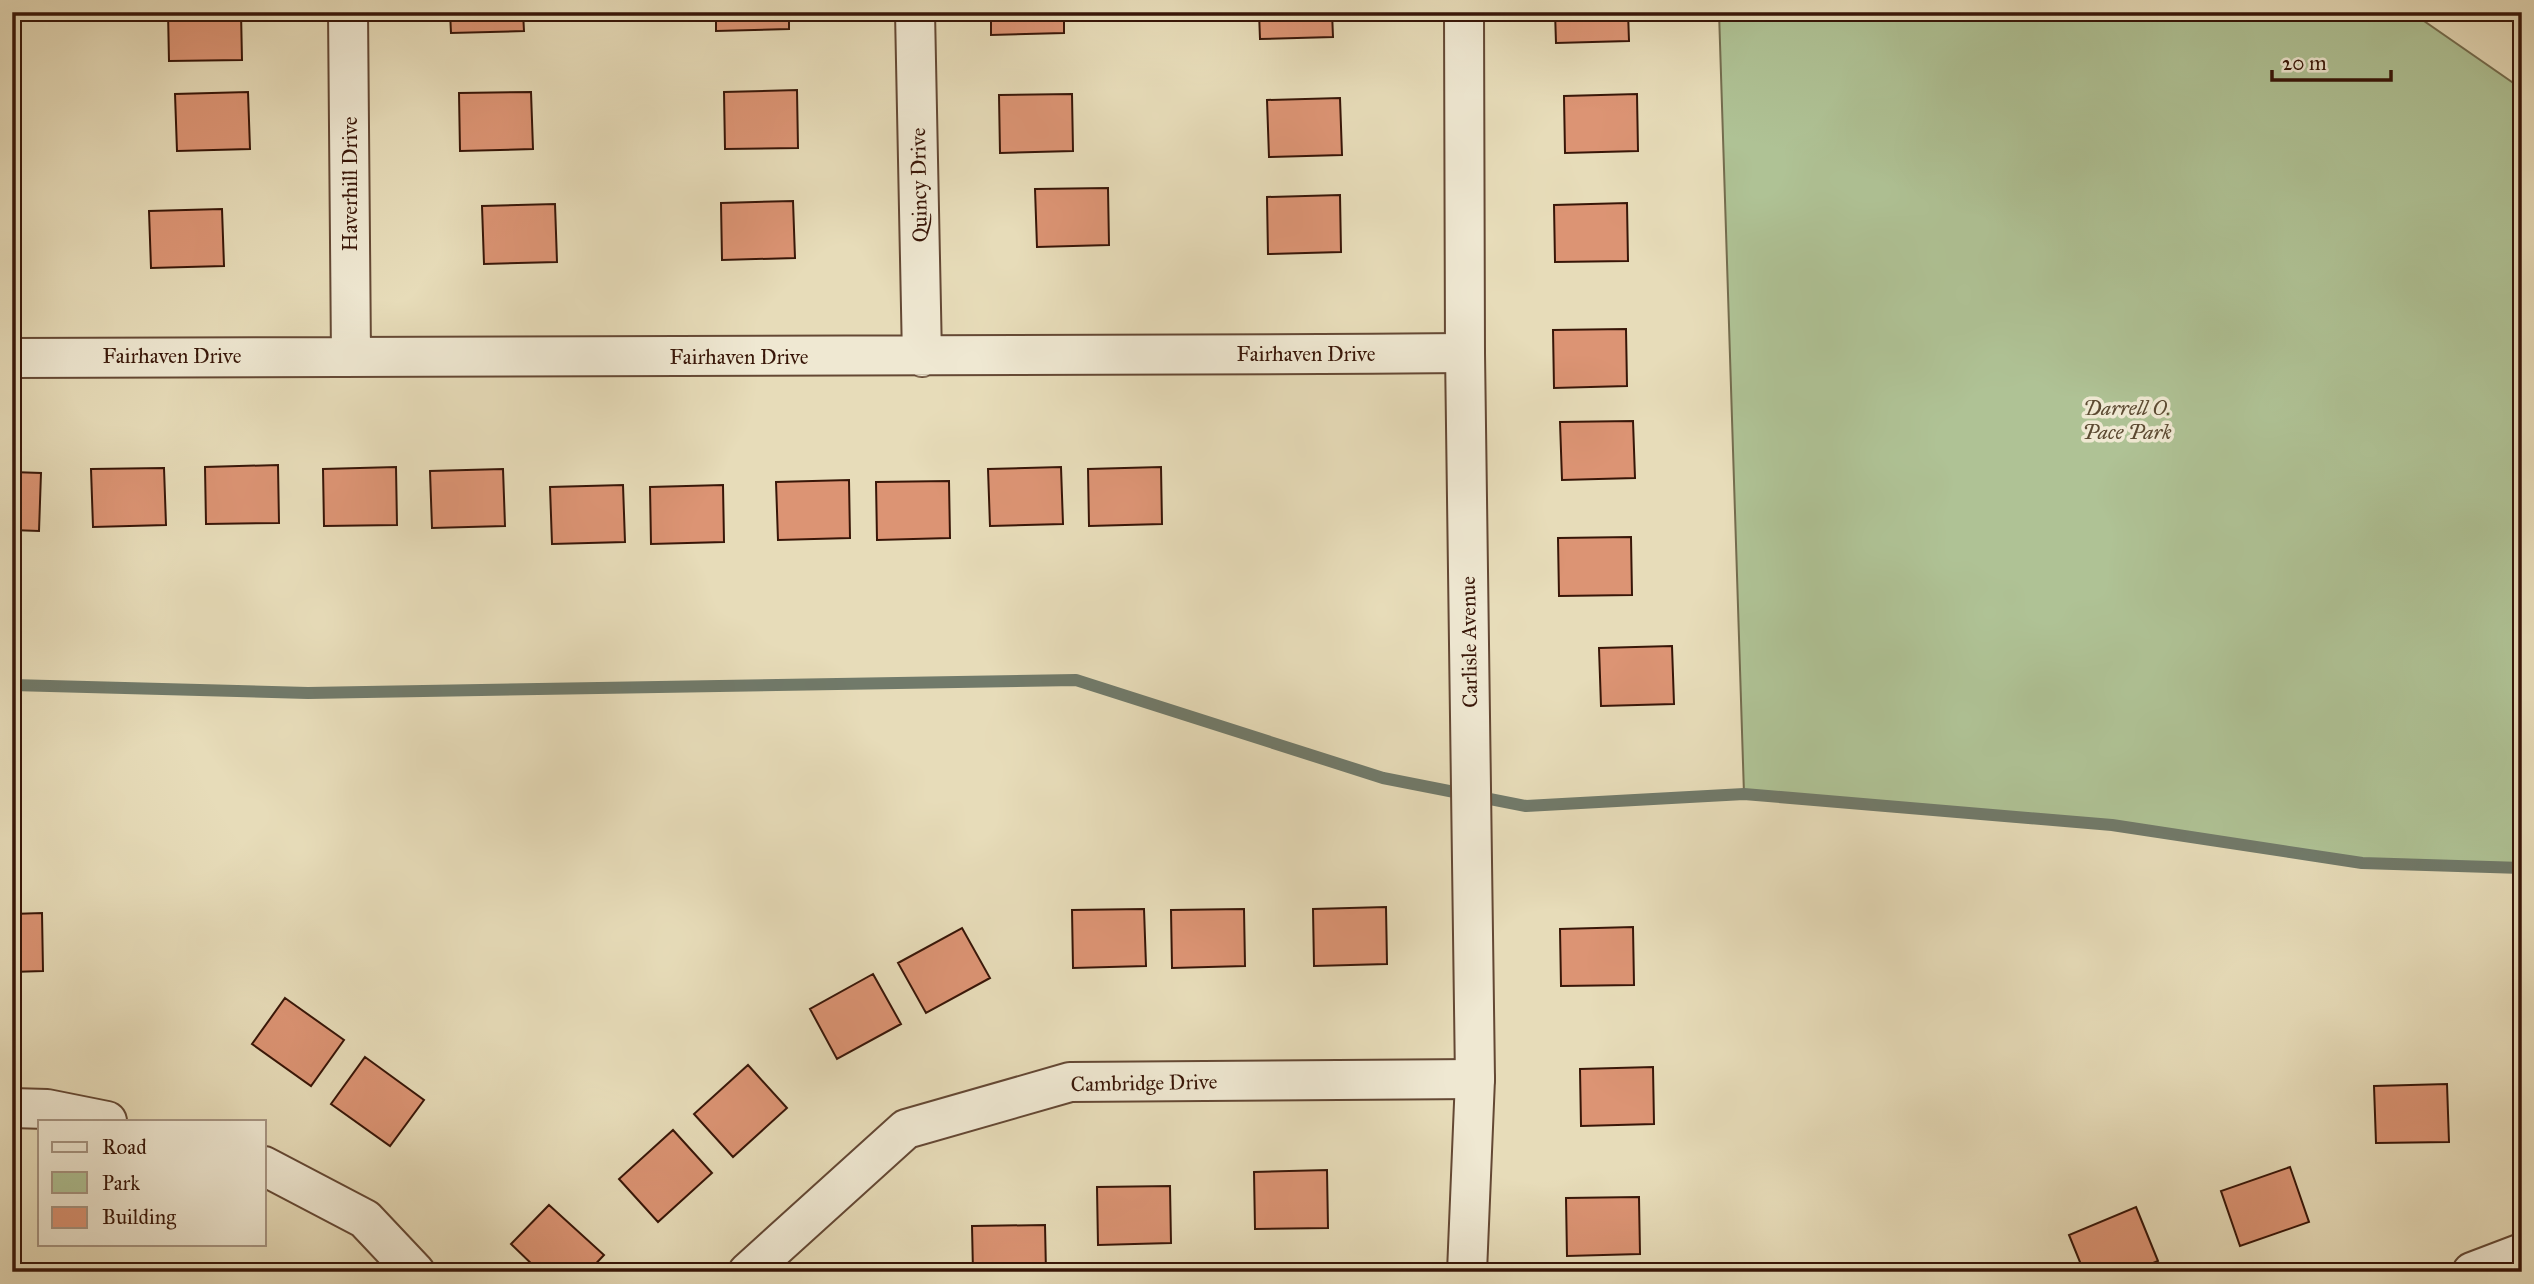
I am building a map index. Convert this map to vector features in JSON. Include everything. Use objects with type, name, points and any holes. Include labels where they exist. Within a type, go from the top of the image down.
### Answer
[{"type":"street","name":"Haverhill Drive","points":[[348,12],[351,355]]},
{"type":"street","name":"Quincy Drive","points":[[915,12],[922,357]]},
{"type":"street","name":"Carlisle Avenue","points":[[1464,12],[1465,352],[1475,1079],[1467,1272]]},
{"type":"street","name":"Fairhaven Drive","points":[[12,358],[351,355],[922,357],[1465,352]]},
{"type":"street","name":"Cambridge Drive","points":[[748,1272],[906,1129],[1070,1082],[1475,1079]]},
{"type":"street","points":[[12,1108],[47,1109],[102,1120]]},
{"type":"street","points":[[266,1167],[365,1219],[415,1272]]},
{"type":"street","points":[[2472,1272],[2522,1253]]},
{"type":"green space","name":"Darrell O. Pace Park","points":[[1719,12],[2411,12],[2522,89],[2522,868],[2362,863],[2112,825],[1744,794]]},
{"type":"building","points":[[168,12],[241,12],[242,60],[169,61]]},
{"type":"building","points":[[450,12],[523,12],[524,31],[451,33]]},
{"type":"building","points":[[716,12],[789,12],[789,29],[716,31]]},
{"type":"building","points":[[991,12],[1064,12],[1064,33],[991,35]]},
{"type":"building","points":[[1259,12],[1332,12],[1333,37],[1260,39]]},
{"type":"building","points":[[1555,12],[1628,12],[1629,41],[1556,43]]},
{"type":"building","points":[[797,90],[798,148],[725,149],[724,92]]},
{"type":"building","points":[[248,92],[250,149],[177,151],[175,94]]},
{"type":"building","points":[[531,92],[533,149],[460,151],[459,93]]},
{"type":"building","points":[[1072,94],[1073,151],[1000,153],[999,95]]},
{"type":"building","points":[[1637,94],[1638,151],[1565,153],[1564,96]]},
{"type":"building","points":[[1340,98],[1342,155],[1269,157],[1267,100]]},
{"type":"building","points":[[1108,188],[1109,245],[1037,247],[1035,189]]},
{"type":"building","points":[[1340,195],[1341,252],[1268,254],[1267,197]]},
{"type":"building","points":[[793,201],[795,258],[722,260],[721,203]]},
{"type":"building","points":[[1627,203],[1628,261],[1555,262],[1554,205]]},
{"type":"building","points":[[555,204],[557,262],[484,264],[482,206]]},
{"type":"building","points":[[222,209],[224,266],[151,268],[149,211]]},
{"type":"building","points":[[1626,329],[1627,386],[1554,388],[1553,330]]},
{"type":"building","points":[[1633,421],[1635,478],[1562,480],[1560,422]]},
{"type":"building","points":[[278,465],[279,523],[206,524],[205,467]]},
{"type":"building","points":[[396,467],[397,525],[324,526],[323,469]]},
{"type":"building","points":[[1061,467],[1063,524],[990,526],[988,469]]},
{"type":"building","points":[[1161,467],[1162,524],[1089,526],[1088,469]]},
{"type":"building","points":[[164,468],[166,525],[93,527],[91,469]]},
{"type":"building","points":[[503,469],[505,526],[432,528],[430,471]]},
{"type":"building","points":[[12,472],[41,473],[39,531],[12,530]]},
{"type":"building","points":[[849,480],[850,538],[778,540],[776,482]]},
{"type":"building","points":[[949,481],[950,538],[877,540],[876,482]]},
{"type":"building","points":[[623,485],[625,542],[552,544],[550,487]]},
{"type":"building","points":[[723,485],[724,542],[651,544],[650,487]]},
{"type":"building","points":[[1631,537],[1632,595],[1559,596],[1558,538]]},
{"type":"building","points":[[1672,646],[1674,704],[1601,706],[1599,648]]},
{"type":"building","points":[[1386,907],[1387,964],[1314,966],[1313,909]]},
{"type":"building","points":[[1144,909],[1146,966],[1073,968],[1072,910]]},
{"type":"building","points":[[1244,909],[1245,966],[1172,968],[1171,910]]},
{"type":"building","points":[[42,913],[43,971],[12,972],[12,914]]},
{"type":"building","points":[[1633,927],[1634,985],[1561,986],[1560,929]]},
{"type":"building","points":[[962,928],[990,978],[926,1013],[898,963]]},
{"type":"building","points":[[873,974],[901,1024],[837,1059],[810,1009]]},
{"type":"building","points":[[285,998],[344,1040],[311,1086],[252,1044]]},
{"type":"building","points":[[365,1057],[424,1100],[390,1146],[331,1104]]},
{"type":"building","points":[[748,1065],[787,1108],[733,1157],[694,1114]]},
{"type":"building","points":[[1653,1067],[1654,1124],[1581,1126],[1580,1069]]},
{"type":"building","points":[[2447,1084],[2449,1142],[2376,1143],[2374,1086]]},
{"type":"building","points":[[673,1130],[712,1173],[658,1222],[619,1179]]},
{"type":"building","points":[[2290,1167],[2309,1222],[2240,1246],[2221,1191]]},
{"type":"building","points":[[1327,1170],[1328,1228],[1255,1229],[1254,1172]]},
{"type":"building","points":[[1170,1186],[1171,1243],[1098,1245],[1097,1187]]},
{"type":"building","points":[[1639,1197],[1640,1254],[1567,1256],[1566,1198]]},
{"type":"building","points":[[549,1205],[604,1255],[588,1272],[540,1272],[511,1244]]},
{"type":"building","points":[[2136,1207],[2158,1261],[2131,1272],[2084,1272],[2069,1235]]},
{"type":"building","points":[[1045,1225],[1046,1272],[973,1272],[972,1226]]},
{"type":"waterway","points":[[12,685],[308,693],[1076,680],[1383,778],[1526,806],[1744,794],[2112,825],[2362,863],[2522,868]]}]
